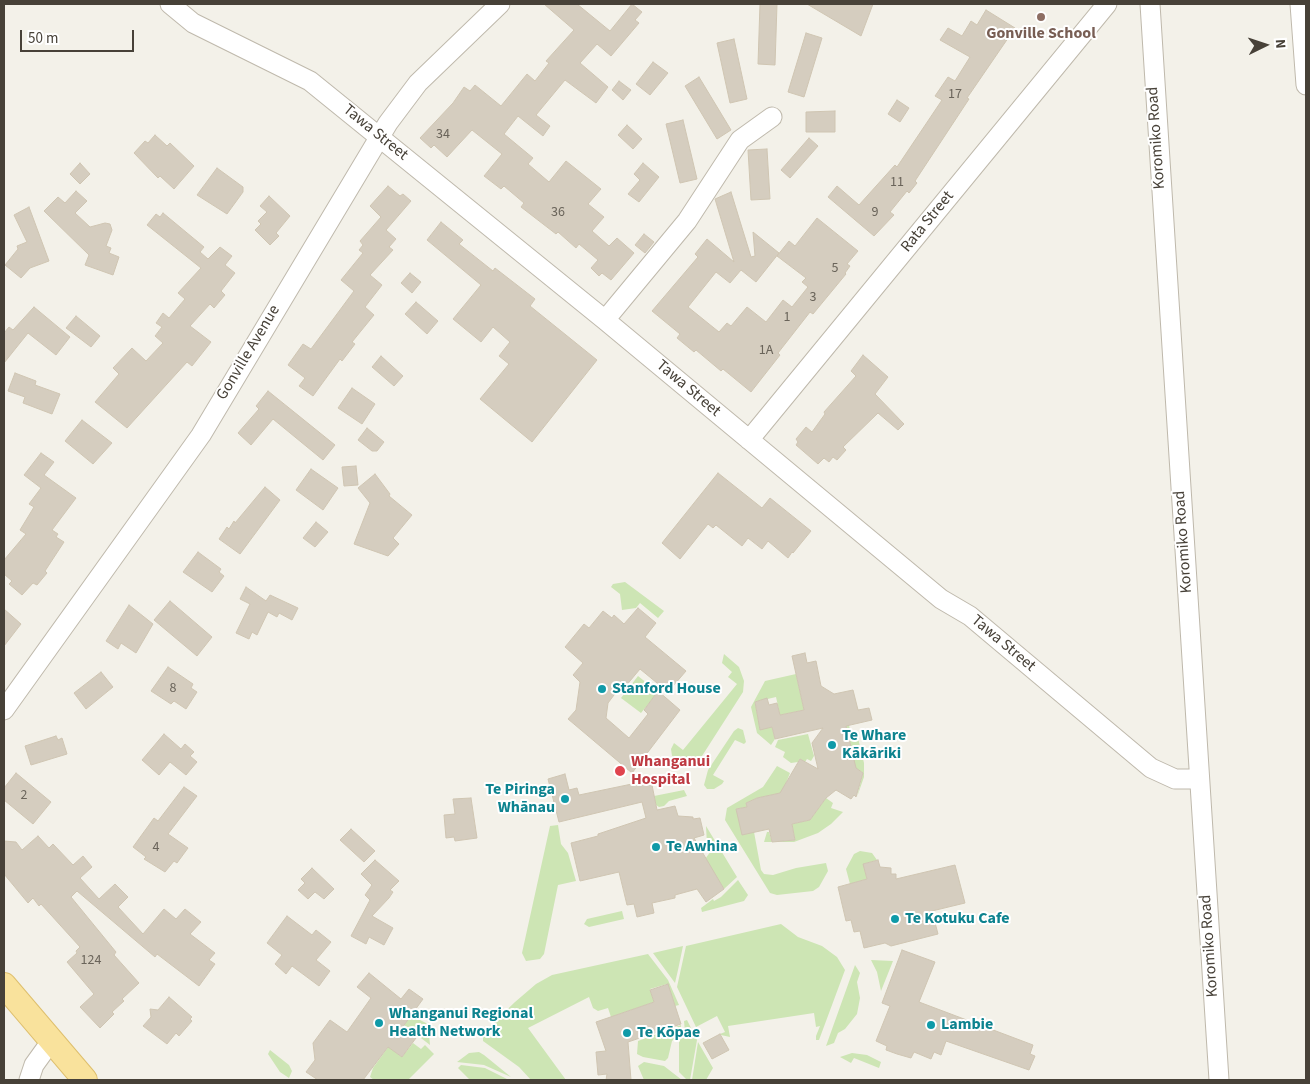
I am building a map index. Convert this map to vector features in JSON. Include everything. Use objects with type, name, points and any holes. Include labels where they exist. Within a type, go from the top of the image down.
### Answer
[{"type":"main road","points":[[4,985],[85,1080]]},
{"type":"street","name":"Tawa Street","points":[[170,4],[193,23],[310,81],[605,320],[941,599],[970,616],[1151,768],[1175,779],[1199,779]]},
{"type":"street","name":"Gonville Avenue","points":[[4,710],[201,435],[379,136],[418,83],[500,4]]},
{"type":"street","name":"Rata Street","points":[[749,440],[1107,4]]},
{"type":"street","name":"Koromiko Road","points":[[1150,4],[1219,1080]]},
{"type":"street","points":[[1300,4],[1306,85]]},
{"type":"street","points":[[605,320],[687,221],[740,140],[772,117]]},
{"type":"street","points":[[29,1080],[34,1065],[52,1040]]},
{"type":"green space","points":[[625,582],[664,611],[658,618],[640,603],[636,608],[622,610],[620,594],[611,587],[613,584]]},
{"type":"green space","points":[[724,654],[739,667],[744,681],[743,692],[702,756],[695,762],[681,763],[672,756],[671,749],[674,743],[683,750],[737,684],[728,677],[732,672],[722,663]]},
{"type":"green space","points":[[796,674],[804,710],[780,715],[776,697],[755,702],[760,729],[772,727],[775,739],[771,745],[757,733],[751,707],[765,681]]},
{"type":"green space","points":[[638,676],[658,692],[641,713],[621,698]]},
{"type":"green space","points":[[849,725],[851,735],[858,738],[864,763],[864,777],[857,797],[863,773],[854,767],[846,726]]},
{"type":"green space","points":[[738,728],[743,730],[746,742],[744,744],[735,740],[713,775],[724,781],[714,789],[707,789],[704,785],[708,770],[734,731]]},
{"type":"green space","points":[[808,734],[814,756],[811,761],[807,759],[805,762],[800,759],[798,762],[791,763],[783,757],[785,752],[775,747],[778,740]]},
{"type":"green space","points":[[777,766],[790,773],[782,793],[757,798],[746,803],[747,807],[736,809],[754,832],[761,870],[764,874],[773,875],[796,868],[826,863],[828,871],[819,887],[813,891],[777,895],[770,893],[725,820],[727,808],[763,787]]},
{"type":"green space","points":[[684,790],[687,796],[669,801],[664,806],[659,807],[656,805],[654,796]]},
{"type":"green space","points":[[826,798],[833,803],[831,808],[843,812],[818,833],[794,842],[772,842],[795,840],[792,824],[810,820]]},
{"type":"green space","points":[[558,825],[561,844],[568,853],[576,881],[558,885],[544,954],[540,959],[526,961],[522,953],[550,826]]},
{"type":"green space","points":[[706,826],[737,877],[724,889],[705,859],[711,851],[707,845]]},
{"type":"green space","points":[[767,832],[769,832],[772,842],[764,842]]},
{"type":"green space","points":[[860,851],[872,853],[877,860],[864,864],[867,879],[850,884],[846,869],[854,854]]},
{"type":"green space","points":[[738,880],[748,895],[744,901],[702,912],[701,908],[713,899],[714,901],[721,897]]},
{"type":"green space","points":[[622,911],[624,919],[589,927],[584,924],[587,919]]},
{"type":"green space","points":[[781,924],[798,937],[822,946],[837,957],[845,970],[819,1040],[816,1040],[816,1036],[820,1026],[816,1027],[814,1013],[728,1026],[730,1037],[720,1034],[725,1032],[717,1016],[696,1027],[677,987],[686,946]]},
{"type":"green space","points":[[683,946],[678,970],[675,983],[653,953]]},
{"type":"green space","points":[[648,954],[668,980],[679,1005],[675,1006],[667,984],[650,989],[654,1002],[611,1017],[608,1008],[598,1011],[593,1008],[589,997],[528,1028],[566,1080],[531,1080],[519,1067],[483,1041],[483,1036],[489,1027],[515,1002],[536,984],[552,975]]},
{"type":"green space","points":[[871,960],[893,961],[881,991],[877,972]]},
{"type":"green space","points":[[855,965],[860,973],[857,982],[860,998],[857,1014],[845,1029],[838,1033],[834,1043],[826,1046]]},
{"type":"green space","points":[[414,1017],[428,1024],[430,1045],[404,1025],[409,1018]]},
{"type":"green space","points":[[687,1020],[697,1040],[690,1080],[687,1080],[679,1072],[679,1042],[685,1032],[684,1021]]},
{"type":"green space","points":[[681,1025],[681,1032],[672,1041],[668,1058],[665,1061],[637,1054],[638,1041]]},
{"type":"green space","points":[[399,1032],[390,1048],[402,1057],[413,1043],[421,1049],[425,1045],[434,1054],[408,1080],[374,1080],[370,1077],[373,1068]]},
{"type":"green space","points":[[698,1042],[713,1068],[706,1080],[692,1080]]},
{"type":"green space","points":[[270,1050],[289,1065],[292,1071],[289,1078],[280,1072],[268,1054]]},
{"type":"green space","points":[[479,1052],[511,1077],[484,1065],[457,1062],[469,1053]]},
{"type":"green space","points":[[852,1053],[867,1055],[881,1062],[879,1068],[854,1058],[851,1063],[840,1057]]},
{"type":"green space","points":[[644,1062],[664,1066],[682,1080],[644,1080],[638,1066]]},
{"type":"green space","points":[[461,1065],[485,1068],[509,1080],[470,1080],[458,1068]]},
{"type":"building","points":[[544,4],[577,4],[610,31],[632,4],[642,12],[635,20],[639,23],[611,56],[597,44],[580,63],[608,87],[596,103],[565,80],[536,115],[550,126],[543,136],[518,116],[504,134],[533,158],[528,164],[549,182],[566,161],[601,189],[588,204],[604,217],[592,231],[609,246],[617,238],[634,253],[611,280],[602,273],[599,276],[591,268],[598,260],[579,244],[576,248],[558,232],[556,234],[521,207],[524,203],[504,186],[501,189],[484,176],[502,154],[472,130],[447,157],[434,145],[431,148],[420,138],[453,103],[464,87],[470,91],[475,85],[501,106],[527,74],[535,81],[549,63],[546,61],[574,30]]},
{"type":"building","points":[[760,4],[777,4],[775,65],[758,64]]},
{"type":"building","points":[[807,4],[873,4],[861,36]]},
{"type":"building","points":[[986,10],[1015,28],[967,98],[969,99],[915,181],[917,183],[909,193],[907,191],[890,212],[894,215],[874,236],[828,197],[837,186],[859,205],[895,165],[897,167],[942,100],[935,96],[948,77],[955,81],[970,57],[940,40],[948,28],[962,36],[971,21],[977,25]]},
{"type":"building","points":[[806,33],[822,38],[804,97],[788,92]]},
{"type":"building","points":[[734,39],[747,99],[730,103],[717,43]]},
{"type":"building","points":[[653,62],[668,73],[650,95],[636,84]]},
{"type":"building","points":[[699,77],[731,130],[717,139],[685,86]]},
{"type":"building","points":[[619,81],[631,90],[623,100],[612,90]]},
{"type":"building","points":[[897,100],[909,108],[900,122],[888,114]]},
{"type":"building","points":[[835,111],[835,132],[806,132],[806,112]]},
{"type":"building","points":[[683,120],[697,179],[680,183],[666,124]]},
{"type":"building","points":[[627,125],[642,139],[633,149],[618,135]]},
{"type":"building","points":[[155,135],[167,146],[170,143],[194,166],[174,189],[160,176],[158,178],[134,153],[145,141],[148,143]]},
{"type":"building","points":[[809,138],[818,146],[790,178],[781,170]]},
{"type":"building","points":[[767,149],[770,199],[751,200],[748,150]]},
{"type":"building","points":[[80,163],[90,174],[80,184],[70,174]]},
{"type":"building","points":[[643,163],[659,177],[639,202],[628,194],[640,180],[634,174]]},
{"type":"building","points":[[217,168],[243,187],[243,192],[227,214],[197,195]]},
{"type":"building","points":[[388,186],[400,196],[403,194],[411,201],[386,230],[396,239],[389,247],[393,250],[370,275],[382,285],[365,307],[374,315],[352,342],[355,344],[342,361],[340,359],[313,396],[299,386],[305,378],[288,365],[303,344],[311,349],[354,291],[341,280],[363,253],[359,250],[363,245],[360,241],[381,217],[370,206]]},
{"type":"building","points":[[76,191],[87,201],[75,213],[90,227],[105,223],[110,224],[112,230],[106,246],[111,248],[109,253],[119,257],[113,275],[85,265],[89,255],[44,211],[58,197],[65,203]]},
{"type":"building","points":[[731,192],[751,257],[755,256],[753,232],[779,253],[756,282],[741,270],[730,283],[716,272],[688,307],[719,332],[727,323],[731,326],[747,307],[766,322],[783,300],[792,307],[808,287],[802,282],[806,278],[777,256],[789,241],[795,246],[817,218],[858,251],[847,264],[850,266],[846,274],[813,314],[810,312],[751,392],[723,369],[721,371],[696,350],[694,352],[677,338],[680,334],[652,311],[698,257],[695,254],[707,239],[734,262],[715,199]]},
{"type":"building","points":[[269,196],[290,216],[276,233],[279,236],[270,245],[255,230],[261,224],[258,221],[267,212],[260,206]]},
{"type":"building","points":[[29,207],[49,261],[30,268],[21,278],[5,265],[18,249],[17,246],[27,242],[14,215]]},
{"type":"building","points":[[163,213],[204,247],[200,252],[208,259],[220,247],[232,256],[225,265],[235,273],[221,291],[225,295],[214,308],[210,304],[190,326],[211,342],[192,366],[187,362],[127,428],[95,402],[119,374],[113,368],[132,348],[146,361],[163,343],[155,336],[162,327],[156,323],[163,313],[169,318],[185,299],[178,293],[201,268],[147,225],[156,214],[160,217]]},
{"type":"building","points":[[441,222],[463,240],[459,244],[493,271],[495,268],[535,299],[530,306],[597,360],[532,442],[480,399],[509,364],[499,356],[510,342],[493,327],[481,342],[453,319],[481,285],[427,240]]},
{"type":"building","points":[[644,234],[654,242],[645,253],[635,245]]},
{"type":"building","points":[[410,273],[421,282],[412,293],[401,283]]},
{"type":"building","points":[[416,302],[438,321],[427,334],[405,314]]},
{"type":"building","points":[[34,307],[70,337],[56,355],[28,333],[4,363],[4,333],[9,327],[13,330]]},
{"type":"building","points":[[76,316],[100,336],[91,347],[66,328]]},
{"type":"building","points":[[863,355],[888,377],[875,394],[904,424],[898,430],[878,413],[843,447],[846,450],[837,460],[833,457],[829,462],[824,458],[818,464],[796,445],[798,442],[796,439],[806,427],[812,432],[825,414],[824,412],[856,376],[851,371]]},
{"type":"building","points":[[381,356],[403,376],[394,386],[372,367]]},
{"type":"building","points":[[15,373],[36,381],[35,385],[60,394],[52,414],[23,403],[25,397],[8,391]]},
{"type":"building","points":[[352,388],[375,404],[362,424],[338,408]]},
{"type":"building","points":[[268,391],[335,445],[323,460],[273,419],[251,445],[238,433],[259,409],[256,406]]},
{"type":"building","points":[[82,420],[112,443],[93,464],[65,441]]},
{"type":"building","points":[[367,428],[384,442],[377,451],[372,451],[358,440]]},
{"type":"building","points":[[41,453],[54,462],[44,475],[76,498],[52,530],[58,534],[56,537],[64,542],[45,571],[47,573],[37,585],[33,583],[22,595],[9,584],[12,581],[4,574],[4,560],[26,534],[20,530],[34,507],[29,504],[41,488],[24,475]]},
{"type":"building","points":[[356,466],[358,485],[344,486],[342,467]]},
{"type":"building","points":[[311,469],[338,488],[323,510],[296,490]]},
{"type":"building","points":[[718,473],[762,508],[770,498],[811,531],[788,558],[768,541],[762,549],[748,538],[742,546],[716,525],[713,528],[708,524],[680,559],[662,543]]},
{"type":"building","points":[[375,474],[390,494],[389,496],[412,515],[393,538],[399,544],[388,556],[354,544],[370,503],[358,488]]},
{"type":"building","points":[[265,487],[280,500],[240,554],[219,539],[227,527],[229,529],[234,521],[235,523]]},
{"type":"building","points":[[316,522],[328,532],[315,547],[303,538]]},
{"type":"building","points":[[198,552],[221,569],[219,572],[224,576],[212,592],[183,572]]},
{"type":"building","points":[[246,587],[266,601],[270,595],[298,608],[292,620],[279,613],[277,617],[268,612],[257,635],[252,632],[249,639],[236,633],[250,604],[240,599]]},
{"type":"building","points":[[170,601],[212,637],[197,656],[154,620]]},
{"type":"building","points":[[129,605],[153,624],[136,653],[121,643],[118,649],[106,641]]},
{"type":"building","name":"Stanford House","points":[[638,608],[656,623],[645,637],[686,671],[668,692],[640,669],[620,693],[617,691],[608,703],[606,718],[629,738],[648,714],[644,710],[658,691],[680,710],[632,773],[568,719],[576,710],[580,682],[573,675],[583,663],[565,647],[584,624],[589,628],[603,611],[612,618],[614,615],[624,624]]},
{"type":"building","points":[[4,609],[21,624],[4,646]]},
{"type":"building","name":"Te Whare Kākāriki","points":[[805,653],[807,663],[816,661],[821,686],[834,694],[853,690],[858,710],[869,708],[872,720],[846,726],[856,768],[863,773],[856,797],[854,795],[851,799],[836,790],[826,798],[810,820],[792,824],[795,840],[772,842],[769,829],[742,835],[736,809],[747,807],[746,803],[757,798],[780,793],[800,759],[818,769],[812,743],[823,728],[775,739],[772,727],[760,730],[755,702],[767,698],[769,705],[777,703],[780,715],[804,710],[792,656]]},
{"type":"building","points":[[168,667],[193,684],[191,688],[197,692],[186,709],[174,701],[171,704],[151,691]]},
{"type":"building","points":[[101,672],[113,687],[86,709],[74,693]]},
{"type":"building","points":[[164,734],[181,749],[185,744],[194,752],[190,756],[197,762],[186,775],[170,762],[159,775],[142,760]]},
{"type":"building","points":[[56,736],[58,740],[62,738],[67,754],[31,765],[25,746]]},
{"type":"building","points":[[16,773],[51,802],[33,824],[4,800],[4,788]]},
{"type":"building","name":"Te Awhina","points":[[565,774],[569,790],[577,788],[579,795],[651,780],[657,810],[675,806],[678,816],[693,817],[693,819],[700,818],[704,835],[694,838],[724,889],[706,902],[697,889],[675,895],[675,898],[652,903],[654,913],[637,917],[634,904],[627,905],[619,872],[580,881],[571,843],[598,836],[598,834],[646,818],[642,802],[559,822],[548,779]]},
{"type":"building","points":[[184,787],[197,796],[168,834],[188,848],[177,863],[174,861],[165,872],[144,859],[146,857],[133,847],[154,818],[158,821]]},
{"type":"building","points":[[471,798],[477,838],[455,841],[454,837],[446,838],[444,815],[455,814],[453,799]]},
{"type":"building","points":[[351,829],[375,851],[364,862],[340,840]]},
{"type":"building","points":[[38,836],[49,848],[53,844],[73,865],[83,856],[92,867],[80,878],[99,899],[115,884],[128,897],[118,907],[143,934],[164,909],[176,919],[185,909],[201,922],[190,934],[215,953],[209,960],[215,964],[199,986],[157,954],[155,957],[77,891],[71,897],[116,952],[114,955],[139,983],[122,999],[124,1001],[112,1012],[114,1014],[100,1028],[80,1007],[94,994],[67,962],[77,953],[76,951],[80,947],[41,904],[39,906],[33,898],[28,903],[4,874],[4,841],[16,842],[22,850]]},
{"type":"building","points":[[375,860],[399,881],[390,890],[393,892],[389,898],[372,916],[393,928],[384,945],[369,937],[366,944],[351,936],[370,900],[365,895],[372,885],[361,874]]},
{"type":"building","name":"Te Kotuku Cafe","points":[[878,860],[880,867],[891,868],[891,874],[896,874],[896,879],[955,865],[965,903],[932,911],[938,934],[891,946],[885,943],[864,948],[860,931],[854,932],[851,920],[846,921],[838,887],[867,879],[863,864]]},
{"type":"building","points":[[312,868],[334,889],[324,899],[315,892],[308,899],[298,890],[305,883],[301,879]]},
{"type":"building","points":[[287,916],[312,935],[316,930],[331,942],[316,960],[330,971],[319,986],[292,966],[286,974],[275,964],[282,955],[267,943]]},
{"type":"building","name":"Lambie","points":[[902,950],[935,962],[919,1002],[1033,1045],[1030,1054],[1035,1056],[1029,1070],[946,1041],[941,1055],[934,1052],[931,1059],[914,1052],[911,1058],[897,1054],[886,1050],[887,1046],[876,1041],[890,1006],[882,1003]]},
{"type":"building","name":"Whanganui Regional Health Network","points":[[369,973],[401,999],[409,989],[423,999],[402,1028],[416,1038],[402,1057],[388,1047],[363,1080],[318,1080],[306,1072],[315,1060],[313,1043],[330,1020],[347,1032],[371,998],[357,987]]},
{"type":"building","name":"Te Kōpae","points":[[668,984],[681,1024],[628,1042],[631,1080],[606,1080],[607,1074],[598,1075],[596,1052],[606,1051],[596,1022],[654,1002],[650,990]]},
{"type":"building","points":[[169,997],[192,1017],[190,1019],[192,1021],[179,1036],[176,1033],[167,1044],[143,1026],[151,1017],[150,1009],[158,1010]]},
{"type":"building","points":[[720,1034],[729,1050],[712,1059],[703,1043]]},
{"type":"place","name":"Gonville School","points":[[1041,17]]},
{"type":"place","name":"Stanford House","points":[[602,689]]},
{"type":"place","name":"Te Whare Kākāriki","points":[[832,745]]},
{"type":"place","name":"Whanganui Hospital","points":[[620,771]]},
{"type":"place","name":"Te Piringa Whānau","points":[[565,799]]},
{"type":"place","name":"Te Awhina","points":[[656,847]]},
{"type":"place","name":"Te Kotuku Cafe","points":[[895,919]]},
{"type":"place","name":"Whanganui Regional Health Network","points":[[379,1023]]},
{"type":"place","name":"Lambie","points":[[931,1025]]},
{"type":"place","name":"Te Kōpae","points":[[627,1033]]}]
